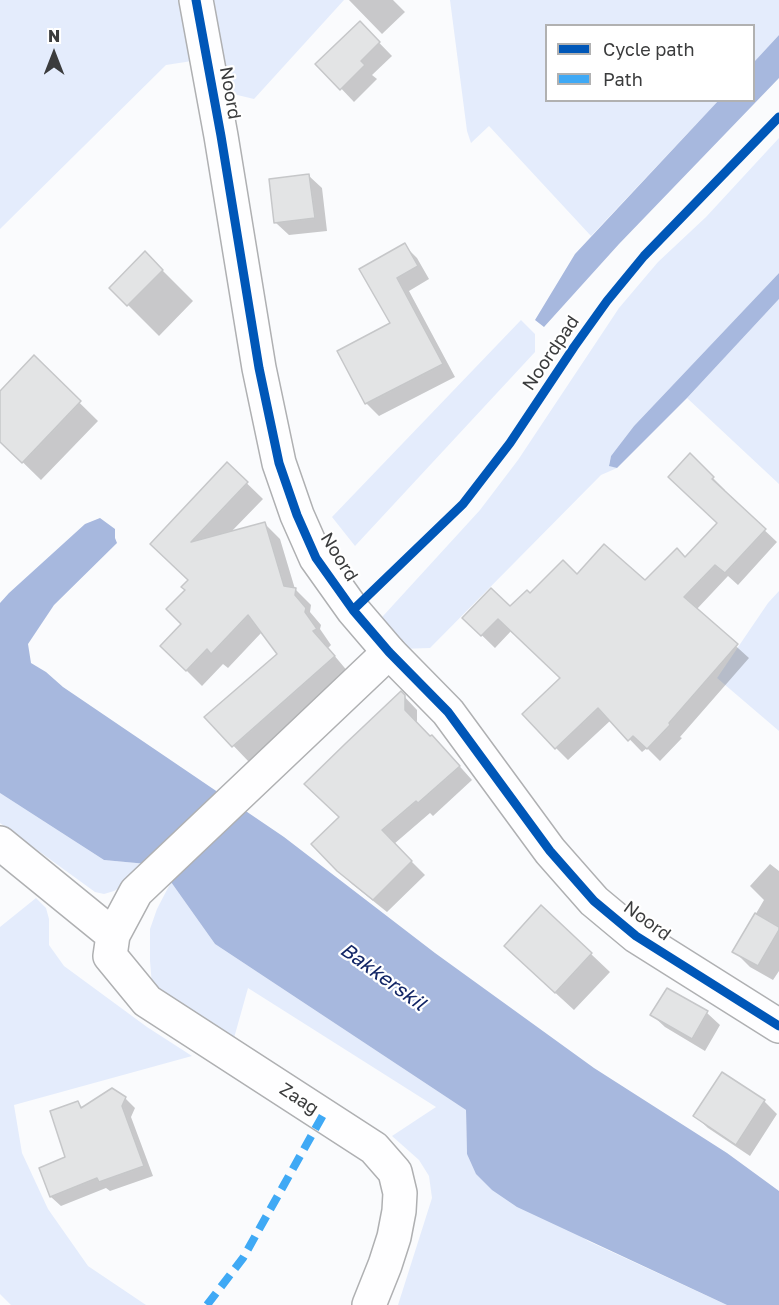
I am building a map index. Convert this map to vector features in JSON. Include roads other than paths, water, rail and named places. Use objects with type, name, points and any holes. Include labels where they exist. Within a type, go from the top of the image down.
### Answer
[{"type":"street","name":"Noord","points":[[196,0],[259,368],[279,463],[297,515],[316,558],[353,610],[389,652],[448,712],[550,851],[594,901],[636,936],[779,1026]]},
{"type":"street","points":[[0,843],[113,935],[136,892],[389,652]]},
{"type":"street","name":"Zaag","points":[[113,935],[110,956],[147,1001],[374,1148],[395,1172],[400,1193],[396,1229],[369,1305]]},
{"type":"water","points":[[779,35],[779,78],[619,244],[544,327],[535,320],[575,254],[717,102],[755,102],[755,61]]},
{"type":"water","points":[[779,273],[779,299],[687,398],[617,468],[609,466],[611,456],[634,426]]},
{"type":"water","name":"Bakkerskil","points":[[100,518],[115,529],[117,543],[54,605],[28,644],[31,663],[284,837],[435,953],[594,1068],[727,1153],[779,1191],[779,1305],[727,1305],[517,1207],[492,1190],[476,1174],[467,1154],[466,1110],[215,944],[171,882],[147,864],[104,860],[0,793],[0,603],[85,524]]}]
